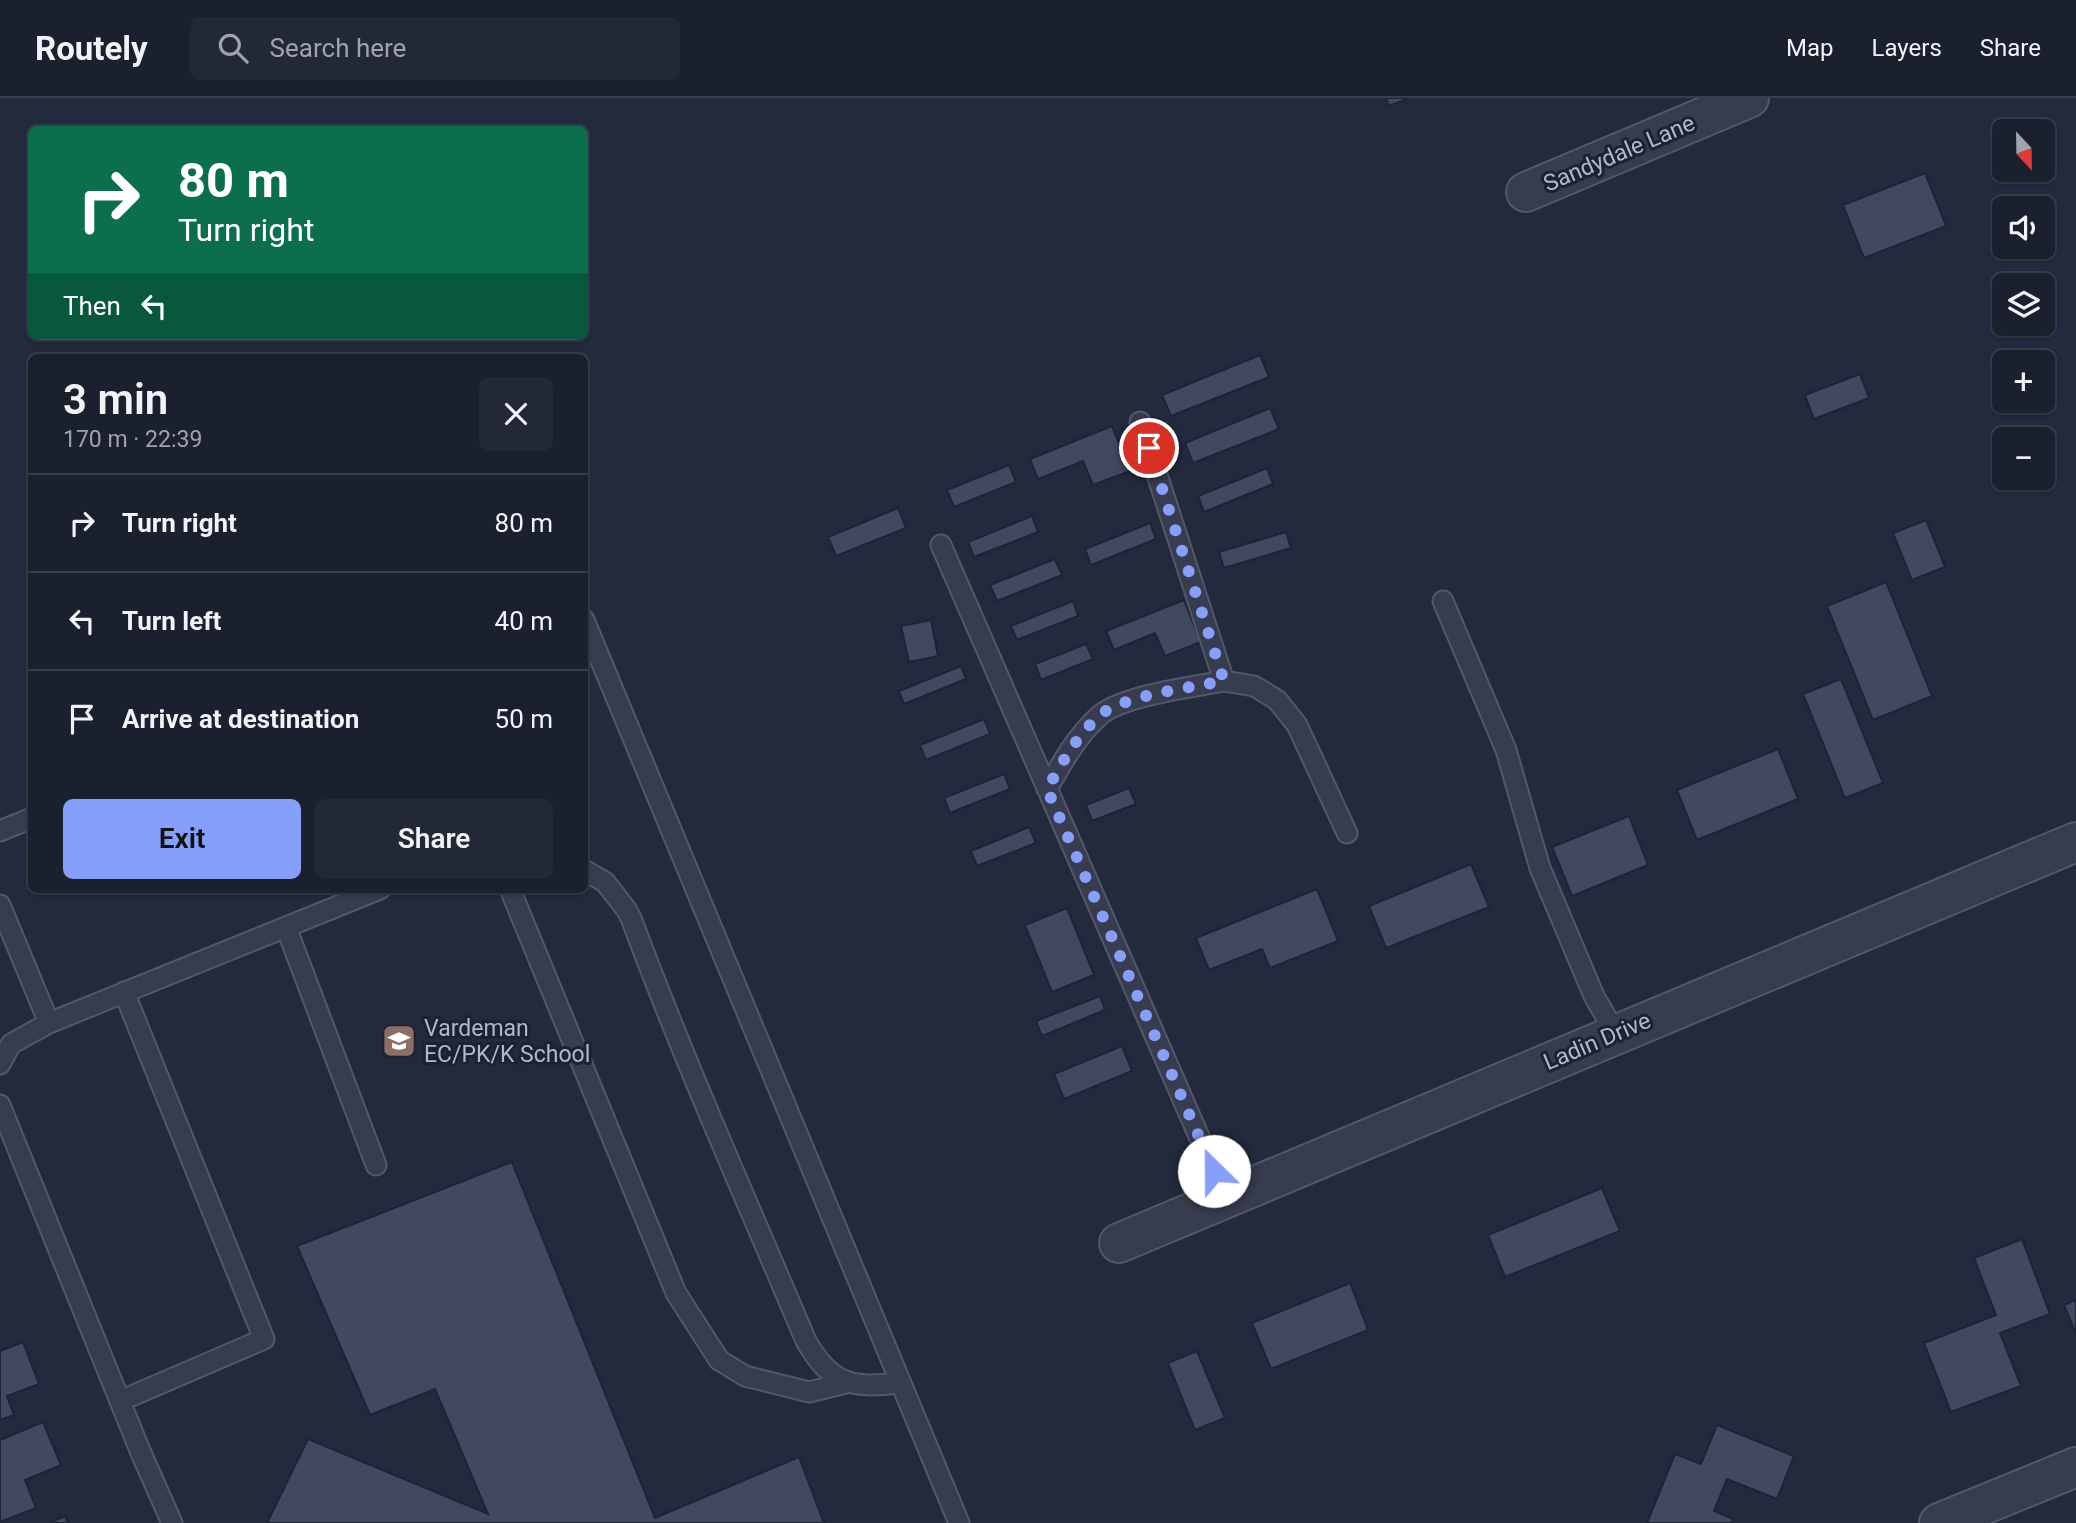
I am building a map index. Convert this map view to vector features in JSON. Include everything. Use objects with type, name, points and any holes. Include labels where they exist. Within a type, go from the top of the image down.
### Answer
[{"type":"street","name":"Sandydale Lane","points":[[1526,192],[1749,98]]},
{"type":"street","name":"Ladin Drive","points":[[1119,1242],[2076,842]]},
{"type":"street","points":[[1939,1523],[2076,1467]]},
{"type":"lane","points":[[1140,422],[1224,681]]},
{"type":"lane","points":[[941,544],[1225,1196]]},
{"type":"lane","points":[[1443,601],[1506,750],[1540,869],[1594,996],[1616,1034]]},
{"type":"lane","points":[[588,630],[959,1523]]},
{"type":"lane","points":[[1047,789],[1073,744],[1100,715],[1132,699],[1224,681],[1254,686],[1277,700],[1297,724],[1347,833]]},
{"type":"lane","points":[[0,831],[28,820]]},
{"type":"lane","points":[[588,872],[605,882],[631,918],[701,1094],[806,1341],[817,1360],[846,1383]]},
{"type":"lane","points":[[0,1064],[10,1044],[49,1023],[370,893]]},
{"type":"lane","points":[[512,893],[676,1293],[719,1360],[745,1376],[809,1392],[846,1383],[867,1387],[900,1383]]},
{"type":"lane","points":[[0,905],[49,1023]]},
{"type":"lane","points":[[286,927],[376,1165]]},
{"type":"lane","points":[[120,1401],[264,1339],[124,992]]},
{"type":"lane","points":[[0,1105],[172,1523]]},
{"type":"building","points":[[1386,98],[1409,98],[1389,106]]},
{"type":"building","points":[[1925,173],[1946,226],[1864,258],[1843,205]]},
{"type":"building","points":[[1260,355],[1269,377],[1171,416],[1162,395]]},
{"type":"building","points":[[1860,374],[1869,398],[1814,419],[1805,395]]},
{"type":"building","points":[[1270,408],[1279,429],[1193,463],[1185,443]]},
{"type":"building","points":[[1112,426],[1130,471],[1093,485],[1083,461],[1038,479],[1030,459]]},
{"type":"building","points":[[1009,465],[1016,482],[954,507],[947,490]]},
{"type":"building","points":[[1267,468],[1273,484],[1204,512],[1198,496]]},
{"type":"building","points":[[898,508],[906,528],[836,556],[828,537]]},
{"type":"building","points":[[1032,516],[1038,532],[974,557],[968,542]]},
{"type":"building","points":[[1926,520],[1945,567],[1912,580],[1893,533]]},
{"type":"building","points":[[1150,523],[1156,539],[1091,565],[1085,549]]},
{"type":"building","points":[[1286,532],[1291,548],[1224,568],[1219,552]]},
{"type":"building","points":[[1055,559],[1062,575],[997,601],[990,585]]},
{"type":"building","points":[[1886,582],[1932,696],[1873,720],[1827,606]]},
{"type":"building","points":[[1184,600],[1201,642],[1165,656],[1155,633],[1114,650],[1106,631]]},
{"type":"building","points":[[1073,601],[1078,616],[1017,640],[1011,626]]},
{"type":"building","points":[[931,620],[938,656],[909,662],[901,626]]},
{"type":"building","points":[[1086,644],[1093,659],[1041,680],[1035,664]]},
{"type":"building","points":[[961,666],[966,679],[904,704],[899,691]]},
{"type":"building","points":[[1841,679],[1883,783],[1845,798],[1803,694]]},
{"type":"building","points":[[984,719],[990,734],[926,760],[920,745]]},
{"type":"building","points":[[1778,749],[1798,799],[1697,840],[1677,790]]},
{"type":"building","points":[[1004,774],[1010,789],[950,813],[944,798]]},
{"type":"building","points":[[1129,788],[1136,804],[1092,821],[1086,805]]},
{"type":"building","points":[[1629,816],[1648,865],[1572,896],[1552,847]]},
{"type":"building","points":[[1029,827],[1036,843],[977,866],[971,851]]},
{"type":"building","points":[[1471,864],[1489,907],[1386,948],[1369,906]]},
{"type":"building","points":[[1317,889],[1338,941],[1270,968],[1262,949],[1209,970],[1196,938]]},
{"type":"building","points":[[1067,908],[1094,975],[1052,992],[1025,925]]},
{"type":"building","points":[[1100,996],[1105,1010],[1042,1036],[1036,1021]]},
{"type":"building","points":[[1122,1046],[1132,1071],[1064,1099],[1054,1074]]},
{"type":"building","points":[[512,1162],[655,1518],[799,1457],[824,1523],[267,1523],[308,1439],[488,1514],[435,1389],[370,1415],[297,1246]]},
{"type":"building","points":[[1602,1188],[1620,1231],[1505,1277],[1488,1235]]},
{"type":"building","points":[[2022,1239],[2050,1314],[2000,1333],[2021,1386],[1951,1412],[1924,1343],[1996,1315],[1974,1258]]},
{"type":"building","points":[[1350,1283],[1368,1330],[1271,1369],[1252,1323]]},
{"type":"building","points":[[2076,1300],[2076,1334],[2064,1305]]},
{"type":"building","points":[[23,1342],[39,1384],[7,1396],[14,1415],[0,1420],[0,1351]]},
{"type":"building","points":[[1197,1351],[1225,1418],[1195,1430],[1168,1363]]},
{"type":"building","points":[[43,1422],[61,1465],[25,1480],[36,1508],[0,1522],[0,1440]]},
{"type":"building","points":[[1717,1425],[1794,1456],[1777,1499],[1727,1479],[1714,1511],[1733,1519],[1732,1523],[1647,1523],[1675,1454],[1701,1464]]},
{"type":"building","points":[[65,1516],[68,1523],[49,1523]]},
{"type":"place","name":"Vardeman EC/PK/K School","points":[[399,1041]]},
{"type":"route","points":[[1149,448],[1224,681],[1132,699],[1100,715],[1073,744],[1047,789],[1214,1171]]}]
